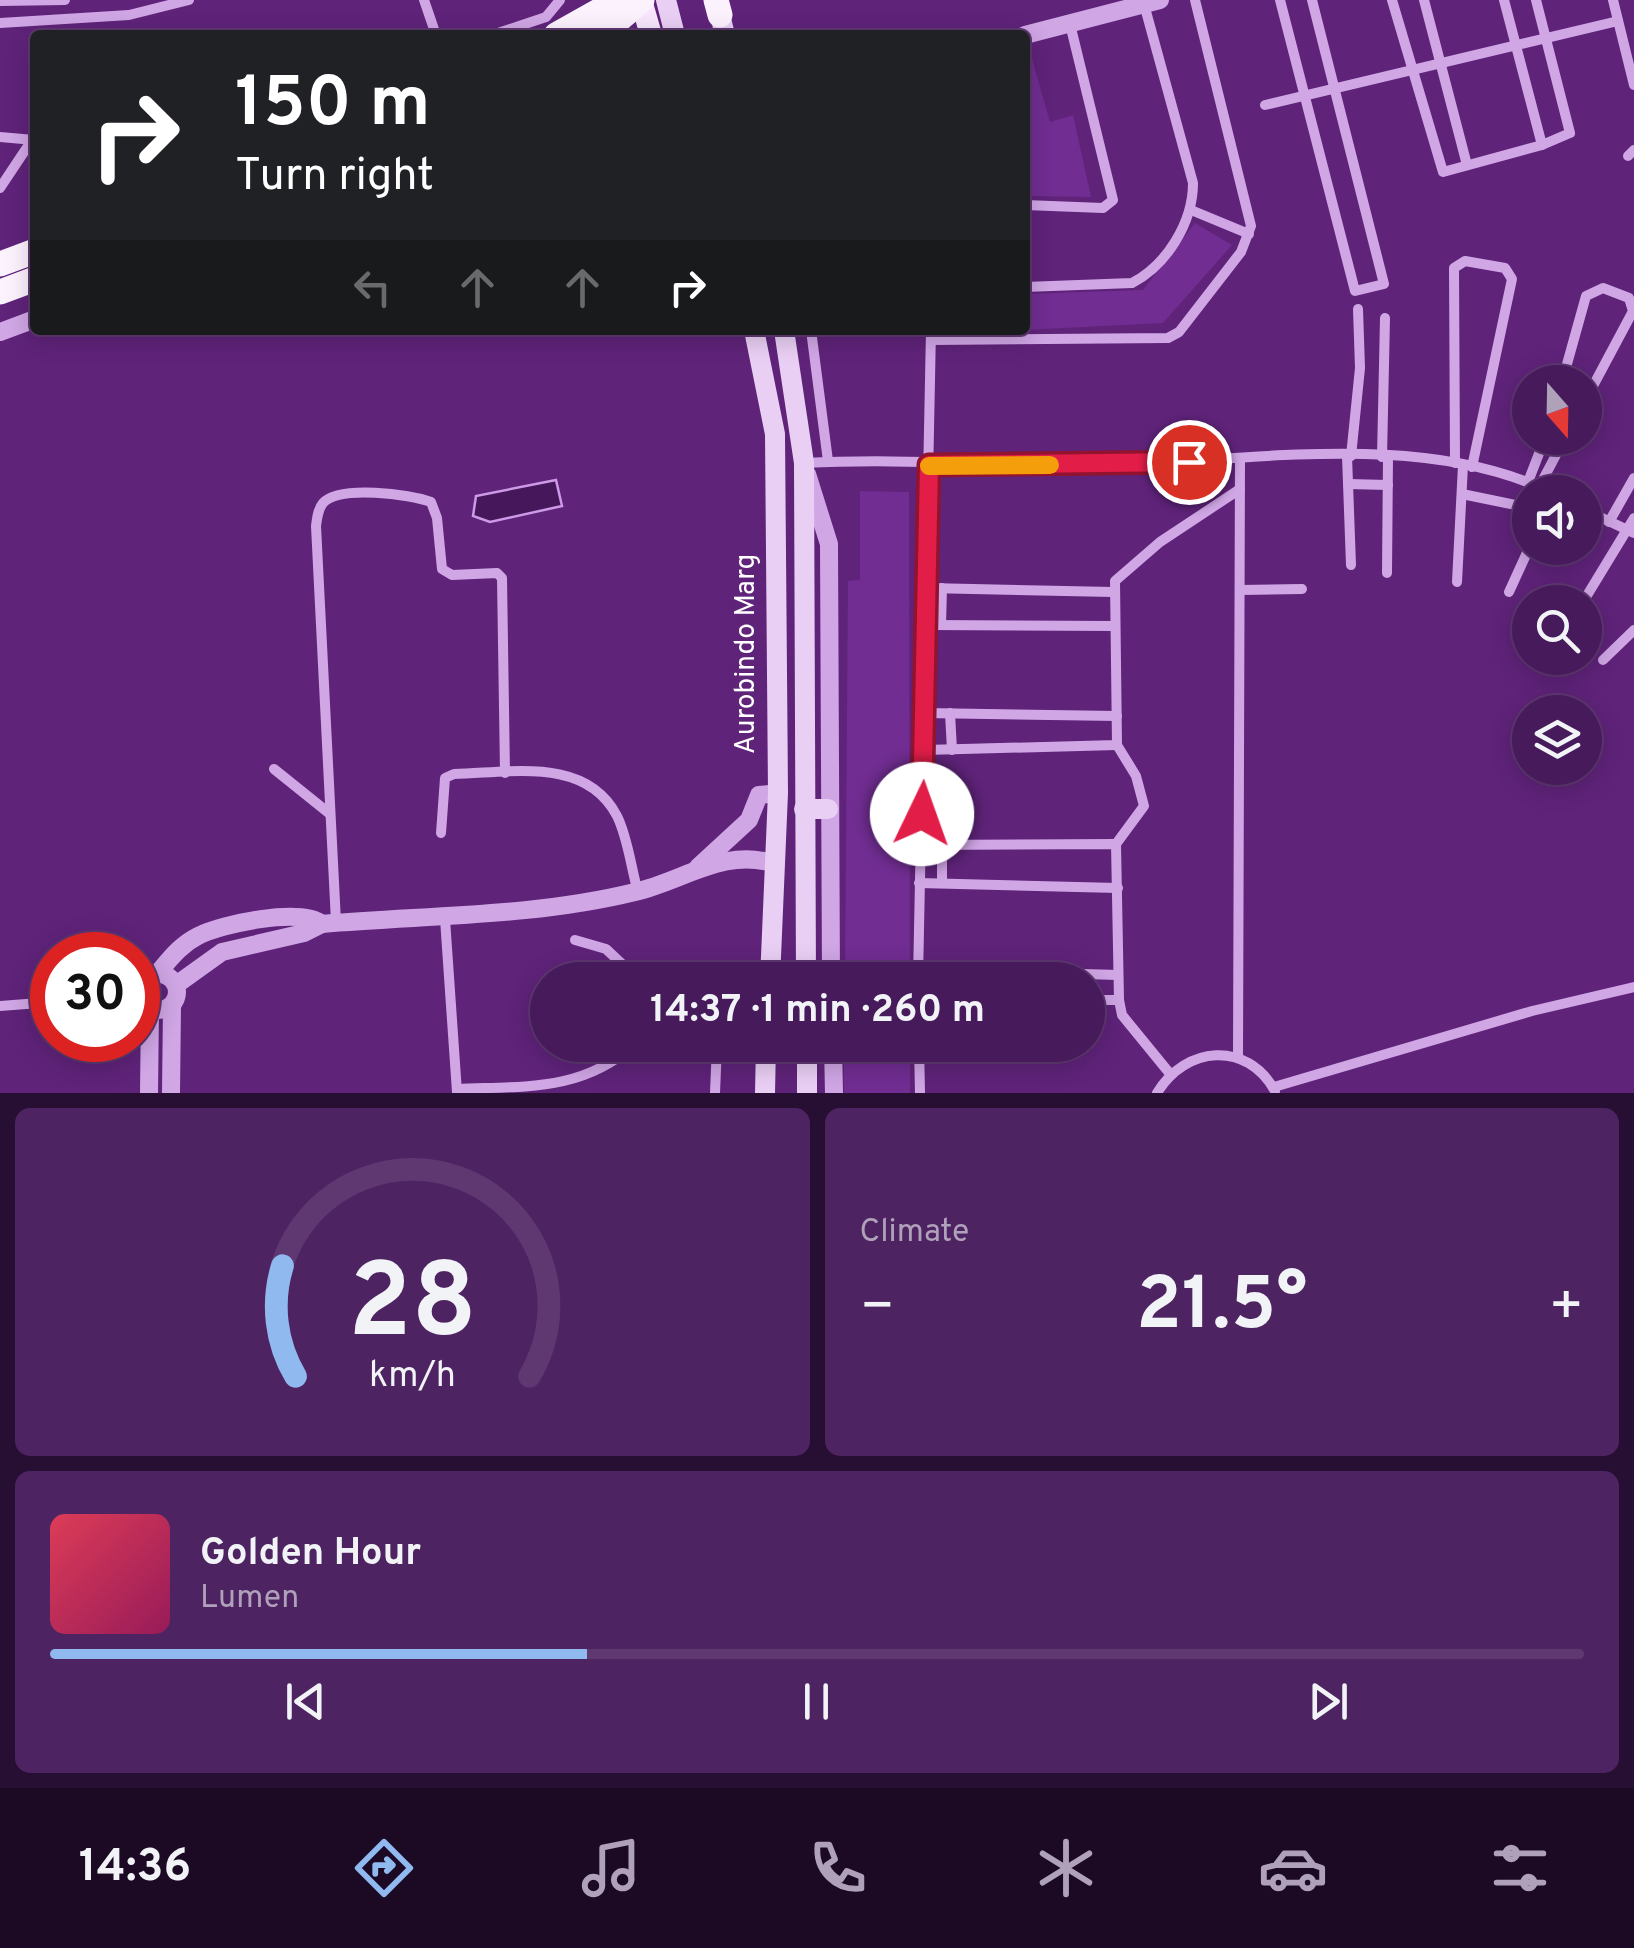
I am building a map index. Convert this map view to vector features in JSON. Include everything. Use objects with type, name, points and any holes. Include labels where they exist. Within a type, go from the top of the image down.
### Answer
[{"type":"highway","points":[[607,30],[642,0]]},
{"type":"highway","points":[[565,30],[614,3]]},
{"type":"highway","points":[[0,264],[30,253]]},
{"type":"highway","points":[[0,292],[30,281]]},
{"type":"main road","points":[[642,0],[650,30]]},
{"type":"main road","points":[[666,0],[673,30]]},
{"type":"main road","name":"Aurobindo Marg","points":[[755,335],[775,434],[768,794],[775,864],[771,962]]},
{"type":"main road","name":"Aurobindo Marg","points":[[785,335],[804,463],[806,962]]},
{"type":"main road","points":[[804,810],[828,810]]},
{"type":"main road","points":[[763,1087],[765,1062]]},
{"type":"main road","points":[[807,1062],[808,1093]]},
{"type":"street","points":[[0,1],[65,0]]},
{"type":"street","points":[[0,23],[129,15],[188,0]]},
{"type":"street","points":[[424,0],[434,30]]},
{"type":"street","points":[[507,30],[546,17],[560,0]]},
{"type":"street","points":[[918,962],[931,335],[1168,338],[1200,306],[1250,234],[1251,214],[1195,0]]},
{"type":"street","points":[[1280,0],[1355,291],[1384,284],[1312,0]]},
{"type":"street","points":[[1392,0],[1442,172],[1542,145],[1570,133],[1536,0]]},
{"type":"street","points":[[1424,0],[1467,165]]},
{"type":"street","points":[[1504,0],[1542,145]]},
{"type":"street","points":[[1613,0],[1634,85]]},
{"type":"street","points":[[1030,34],[1152,2],[1192,183],[1191,210],[1184,228],[1147,276],[1132,283],[1030,287]]},
{"type":"street","points":[[1265,105],[1618,20]]},
{"type":"street","points":[[1030,205],[1102,208],[1113,200],[1070,24]]},
{"type":"street","points":[[0,137],[30,140]]},
{"type":"street","points":[[0,188],[30,146]]},
{"type":"street","points":[[1191,210],[1250,234]]},
{"type":"street","points":[[1457,582],[1463,465],[1454,268],[1466,261],[1506,268],[1512,279],[1463,465]]},
{"type":"street","points":[[1567,365],[1586,296],[1604,288],[1633,302],[1634,311],[1602,370]]},
{"type":"street","points":[[1352,565],[1348,484],[1360,368],[1358,309]]},
{"type":"street","points":[[1385,318],[1387,573]]},
{"type":"street","points":[[0,332],[30,321]]},
{"type":"street","points":[[812,335],[828,462]]},
{"type":"street","points":[[831,962],[829,544],[804,463],[1130,464],[1349,456],[1463,465],[1512,479]]},
{"type":"street","points":[[1238,1057],[1240,459]]},
{"type":"street","points":[[1609,522],[1634,478]]},
{"type":"street","points":[[1348,484],[1388,485]]},
{"type":"street","points":[[1171,1074],[1122,1015],[1119,1000],[1116,844],[1144,806],[1136,776],[1117,745],[1113,592],[1119,575],[1136,560],[1240,489]]},
{"type":"street","points":[[329,923],[330,814],[316,526],[321,505],[348,493],[431,502],[438,518],[442,569],[452,575],[497,573],[502,578],[506,774]]},
{"type":"street","points":[[1462,494],[1512,504]]},
{"type":"street","points":[[1602,518],[1626,533],[1634,543]]},
{"type":"street","points":[[1594,585],[1634,518]]},
{"type":"street","points":[[1509,592],[1521,565]]},
{"type":"street","points":[[927,588],[1113,592]]},
{"type":"street","points":[[941,625],[942,588]]},
{"type":"street","points":[[1240,590],[1302,589]]},
{"type":"street","points":[[927,625],[1115,626]]},
{"type":"street","points":[[1603,660],[1634,630]]},
{"type":"street","points":[[926,713],[1116,716]]},
{"type":"street","points":[[950,713],[952,750]]},
{"type":"street","points":[[925,750],[1117,745]]},
{"type":"street","points":[[274,769],[330,814]]},
{"type":"street","points":[[441,834],[445,778],[454,774],[552,772],[598,789],[617,817],[638,892]]},
{"type":"street","points":[[698,867],[749,820],[768,794]]},
{"type":"street","points":[[920,845],[1116,844]]},
{"type":"street","points":[[942,845],[942,883]]},
{"type":"street","points":[[160,970],[178,948],[217,928],[308,917],[329,923],[445,919],[638,892],[698,867],[752,858],[775,864]]},
{"type":"street","points":[[919,882],[1118,888]]},
{"type":"street","points":[[445,919],[457,1091],[559,1084],[607,1069],[615,1062]]},
{"type":"street","points":[[171,1093],[172,1006],[176,985],[222,952],[304,934],[329,923]]},
{"type":"street","points":[[575,940],[606,950],[619,962]]},
{"type":"street","points":[[1105,974],[1118,974]]},
{"type":"street","points":[[160,976],[176,985]]},
{"type":"street","points":[[1157,1093],[1171,1074],[1199,1056],[1238,1057],[1258,1068],[1275,1090],[1532,1011],[1634,987]]},
{"type":"street","points":[[1105,1000],[1119,1000]]},
{"type":"street","points":[[0,1006],[30,1004]]},
{"type":"street","points":[[160,1011],[172,1006]]},
{"type":"street","points":[[147,1062],[149,1093]]},
{"type":"street","points":[[715,1093],[716,1062]]},
{"type":"street","points":[[833,1062],[834,1093]]},
{"type":"street","points":[[919,1062],[920,1093]]},
{"type":"shaded area","points":[[1030,52],[1050,122],[1073,115],[1091,197],[1030,196]]},
{"type":"shaded area","points":[[1195,223],[1232,245],[1163,323],[1030,330],[1030,294],[1143,290]]},
{"type":"shaded area","points":[[556,480],[562,506],[490,522],[473,516],[476,496]]},
{"type":"shaded area","points":[[860,491],[909,492],[910,962],[845,962],[848,581],[860,580]]},
{"type":"shaded area","points":[[844,1062],[910,1062],[910,1093],[844,1093]]},
{"type":"slow traffic","points":[[929,466],[1050,465]]},
{"type":"route","points":[[922,814],[929,465],[1189,462]]}]
